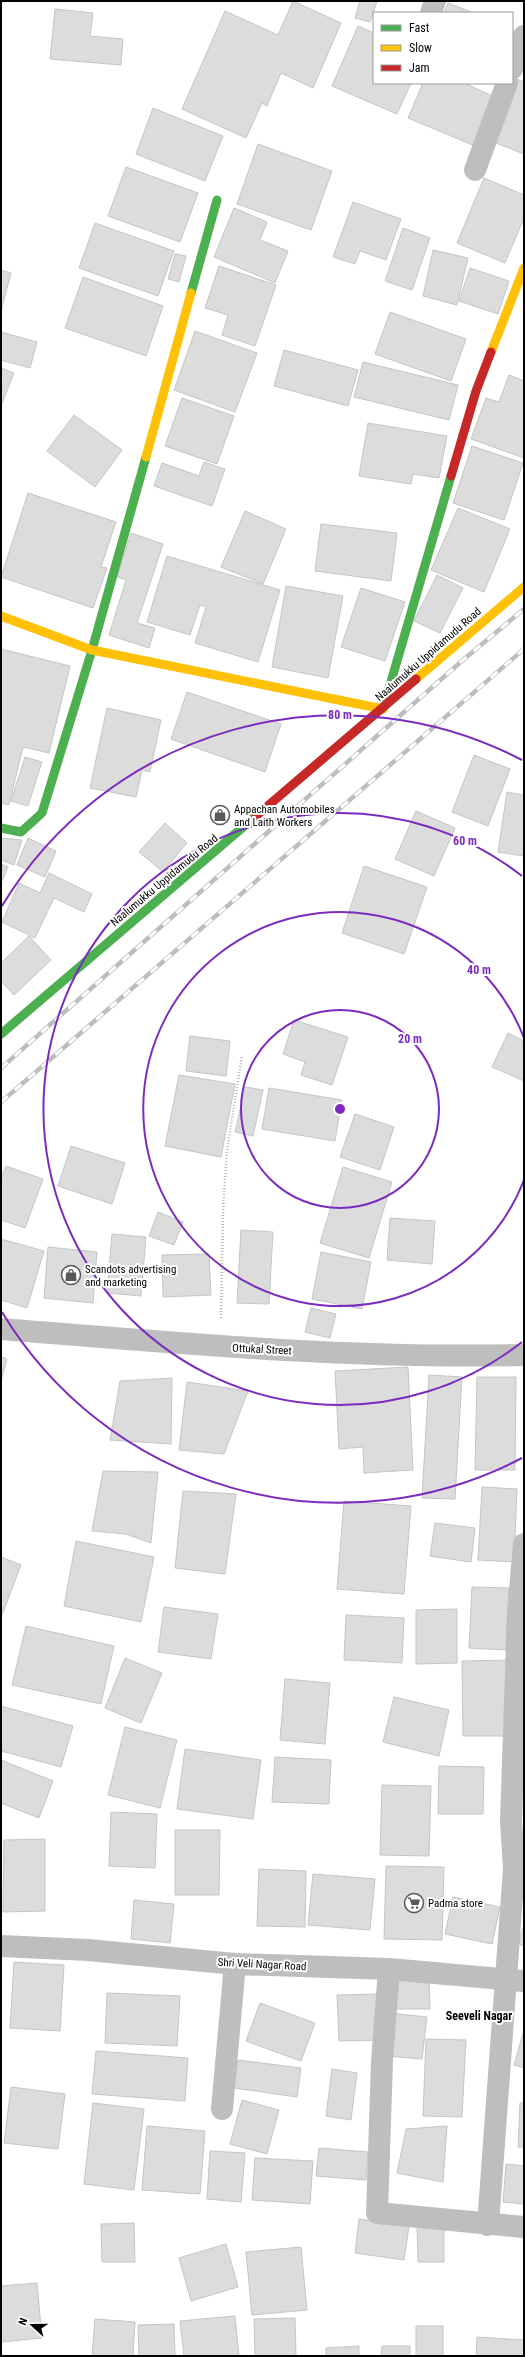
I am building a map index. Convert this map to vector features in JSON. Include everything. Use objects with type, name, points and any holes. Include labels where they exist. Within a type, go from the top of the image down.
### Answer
[{"type":"street","points":[[430,12],[435,1]]},
{"type":"street","points":[[513,66],[524,36]]},
{"type":"street","points":[[475,170],[507,84]]},
{"type":"street","points":[[1,828],[21,832],[42,813],[92,650],[217,200]]},
{"type":"street","points":[[1,616],[92,650],[383,709],[476,391],[524,268]]},
{"type":"street","name":"Naalumukku Uppidamudu Road","points":[[1,1034],[524,587]]},
{"type":"street","name":"Ottukal Street","points":[[1,1329],[220,1346],[455,1356],[524,1354]]},
{"type":"street","points":[[488,2225],[515,1980],[514,1870],[511,1814],[518,1613],[524,1544]]},
{"type":"street","name":"Shri Veli Nagar Road","points":[[1,1946],[88,1950],[235,1964],[389,1969],[515,1980]]},
{"type":"street","points":[[222,2109],[235,1964]]},
{"type":"street","points":[[389,1969],[382,2061],[377,2212],[488,2225],[524,2227]]},
{"type":"path","points":[[220,1346],[223,1210],[227,1151],[242,1056]]},
{"type":"building","points":[[293,1],[341,23],[313,88],[281,73],[267,106],[262,103],[246,138],[182,109],[225,11],[278,35]]},
{"type":"building","points":[[360,1],[377,1],[370,22],[355,18]]},
{"type":"building","points":[[448,3],[471,12],[444,12]]},
{"type":"building","points":[[55,9],[93,13],[90,36],[123,39],[121,65],[50,59]]},
{"type":"building","points":[[358,26],[373,33],[373,84],[411,84],[397,114],[332,86]]},
{"type":"building","points":[[517,79],[524,82],[524,154],[491,141]]},
{"type":"building","points":[[423,84],[466,84],[495,97],[475,146],[408,118]]},
{"type":"building","points":[[153,108],[223,136],[205,181],[136,154]]},
{"type":"building","points":[[258,144],[332,171],[311,230],[237,204]]},
{"type":"building","points":[[126,167],[198,193],[180,242],[108,216]]},
{"type":"building","points":[[484,178],[524,195],[524,218],[505,263],[457,243]]},
{"type":"building","points":[[353,202],[401,219],[386,260],[360,251],[355,264],[333,257]]},
{"type":"building","points":[[234,208],[267,222],[260,240],[288,251],[275,283],[214,257]]},
{"type":"building","points":[[95,223],[174,251],[158,296],[79,268]]},
{"type":"building","points":[[403,228],[430,238],[412,290],[385,281]]},
{"type":"building","points":[[433,250],[468,258],[457,305],[423,296]]},
{"type":"building","points":[[175,254],[186,256],[179,282],[168,279]]},
{"type":"building","points":[[219,266],[276,285],[255,346],[222,335],[228,315],[205,308]]},
{"type":"building","points":[[470,268],[509,281],[498,314],[459,301]]},
{"type":"building","points":[[1,270],[11,273],[1,311]]},
{"type":"building","points":[[83,277],[163,306],[146,356],[65,328]]},
{"type":"building","points":[[390,312],[466,339],[451,381],[375,354]]},
{"type":"building","points":[[195,331],[257,353],[235,412],[174,390]]},
{"type":"building","points":[[1,332],[37,342],[30,368],[1,360]]},
{"type":"building","points":[[284,350],[358,370],[348,406],[274,386]]},
{"type":"building","points":[[363,362],[458,385],[449,420],[354,397]]},
{"type":"building","points":[[1,368],[14,373],[1,406]]},
{"type":"building","points":[[509,375],[524,381],[524,458],[471,439],[486,398],[499,402]]},
{"type":"building","points":[[182,398],[234,416],[217,464],[165,446]]},
{"type":"building","points":[[74,415],[122,450],[95,487],[47,451]]},
{"type":"building","points":[[368,423],[447,436],[439,478],[413,474],[411,484],[359,476]]},
{"type":"building","points":[[472,446],[523,463],[504,520],[453,503]]},
{"type":"building","points":[[204,462],[225,469],[212,506],[154,486],[162,463],[199,476]]},
{"type":"building","points":[[28,493],[116,522],[101,567],[107,568],[93,608],[1,577]]},
{"type":"building","points":[[458,508],[510,529],[484,592],[431,570]]},
{"type":"building","points":[[245,511],[286,529],[263,584],[221,567]]},
{"type":"building","points":[[321,524],[397,533],[391,581],[315,571]]},
{"type":"building","points":[[131,533],[163,544],[137,623],[155,628],[149,648],[109,635],[126,580],[117,577]]},
{"type":"building","points":[[167,556],[280,590],[258,662],[195,643],[206,607],[200,605],[190,635],[147,622]]},
{"type":"building","points":[[437,575],[463,588],[440,633],[414,621]]},
{"type":"building","points":[[286,586],[343,596],[328,678],[272,667]]},
{"type":"building","points":[[361,588],[405,602],[385,661],[341,647]]},
{"type":"building","points":[[1,649],[70,666],[49,753],[23,747],[9,805],[1,803]]},
{"type":"building","points":[[187,692],[281,724],[265,772],[171,739]]},
{"type":"building","points":[[107,708],[161,720],[150,772],[142,770],[136,797],[90,788]]},
{"type":"building","points":[[474,755],[510,769],[488,826],[452,812]]},
{"type":"building","points":[[25,757],[42,762],[28,806],[11,801]]},
{"type":"building","points":[[507,792],[524,795],[524,856],[498,852]]},
{"type":"building","points":[[416,811],[455,828],[434,876],[395,859]]},
{"type":"building","points":[[165,823],[187,843],[163,872],[139,852]]},
{"type":"building","points":[[1,838],[22,840],[14,865],[1,860]]},
{"type":"building","points":[[28,838],[56,851],[45,877],[17,865]]},
{"type":"building","points":[[1,864],[8,867],[1,883]]},
{"type":"building","points":[[364,866],[427,887],[404,954],[342,933]]},
{"type":"building","points":[[49,873],[92,894],[84,912],[54,898],[35,938],[2,922],[19,883],[40,893]]},
{"type":"building","points":[[29,936],[51,960],[14,995],[1,981],[1,963]]},
{"type":"building","points":[[294,1020],[348,1037],[332,1085],[301,1075],[305,1062],[283,1054]]},
{"type":"building","points":[[508,1033],[524,1041],[524,1081],[492,1067]]},
{"type":"building","points":[[190,1036],[230,1041],[226,1076],[186,1071]]},
{"type":"building","points":[[179,1075],[235,1084],[221,1157],[165,1146]]},
{"type":"building","points":[[245,1087],[263,1090],[253,1136],[235,1132]]},
{"type":"building","points":[[269,1088],[342,1100],[335,1141],[262,1129]]},
{"type":"building","points":[[355,1114],[394,1127],[380,1170],[340,1157]]},
{"type":"building","points":[[71,1146],[125,1163],[112,1204],[58,1186]]},
{"type":"building","points":[[6,1166],[43,1179],[25,1228],[1,1220],[1,1178]]},
{"type":"building","points":[[343,1167],[392,1182],[369,1258],[320,1243]]},
{"type":"building","points":[[158,1212],[183,1222],[174,1245],[149,1236]]},
{"type":"building","points":[[390,1218],[435,1221],[432,1264],[387,1260]]},
{"type":"building","points":[[241,1230],[273,1232],[269,1304],[237,1303]]},
{"type":"building","points":[[112,1234],[146,1237],[141,1296],[107,1293]]},
{"type":"building","points":[[1,1239],[44,1251],[27,1308],[1,1300]]},
{"type":"building","name":"Scandots advertising and marketing","points":[[48,1247],[97,1252],[93,1303],[44,1298]]},
{"type":"building","points":[[321,1252],[371,1262],[362,1309],[312,1299]]},
{"type":"building","points":[[209,1254],[211,1295],[163,1297],[162,1255]]},
{"type":"building","points":[[311,1308],[336,1314],[330,1338],[305,1332]]},
{"type":"building","points":[[1,1357],[7,1359],[1,1381]]},
{"type":"building","points":[[408,1367],[413,1470],[364,1473],[363,1447],[339,1449],[335,1371]]},
{"type":"building","points":[[429,1375],[462,1377],[455,1499],[422,1498]]},
{"type":"building","points":[[477,1377],[516,1377],[515,1470],[475,1470]]},
{"type":"building","points":[[172,1378],[171,1444],[110,1440],[120,1381]]},
{"type":"building","points":[[187,1382],[248,1391],[224,1454],[179,1450]]},
{"type":"building","points":[[103,1471],[158,1472],[151,1543],[126,1534],[92,1531]]},
{"type":"building","points":[[482,1487],[517,1489],[514,1562],[478,1560]]},
{"type":"building","points":[[183,1491],[236,1494],[225,1574],[175,1568]]},
{"type":"building","points":[[344,1501],[411,1506],[404,1594],[337,1589]]},
{"type":"building","points":[[435,1523],[475,1528],[471,1562],[430,1556]]},
{"type":"building","points":[[76,1541],[154,1557],[141,1622],[64,1606]]},
{"type":"building","points":[[1,1557],[21,1565],[2,1615],[1,1615]]},
{"type":"building","points":[[472,1587],[509,1588],[506,1650],[469,1648]]},
{"type":"building","points":[[164,1607],[218,1614],[211,1659],[158,1652]]},
{"type":"building","points":[[457,1609],[457,1663],[416,1664],[416,1610]]},
{"type":"building","points":[[346,1615],[404,1618],[402,1663],[344,1660]]},
{"type":"building","points":[[26,1626],[114,1646],[101,1704],[12,1685]]},
{"type":"building","points":[[125,1658],[162,1673],[141,1723],[105,1708]]},
{"type":"building","points":[[510,1660],[511,1736],[463,1736],[462,1661]]},
{"type":"building","points":[[285,1679],[330,1683],[325,1744],[280,1740]]},
{"type":"building","points":[[394,1697],[449,1710],[439,1756],[383,1742]]},
{"type":"building","points":[[1,1706],[73,1726],[61,1767],[1,1751]]},
{"type":"building","points":[[125,1727],[177,1740],[160,1808],[108,1795]]},
{"type":"building","points":[[185,1749],[261,1760],[253,1819],[177,1809]]},
{"type":"building","points":[[275,1757],[331,1760],[329,1804],[272,1802]]},
{"type":"building","points":[[1,1760],[53,1781],[39,1818],[1,1803]]},
{"type":"building","points":[[439,1766],[484,1767],[483,1814],[438,1814]]},
{"type":"building","points":[[382,1785],[431,1786],[429,1856],[380,1855]]},
{"type":"building","points":[[111,1812],[157,1814],[155,1868],[109,1866]]},
{"type":"building","points":[[175,1830],[220,1830],[219,1895],[175,1895]]},
{"type":"building","points":[[45,1839],[45,1911],[3,1912],[4,1840]]},
{"type":"building","name":"Padma store","points":[[386,1866],[444,1867],[442,1940],[384,1939]]},
{"type":"building","points":[[259,1869],[306,1871],[305,1927],[257,1926]]},
{"type":"building","points":[[313,1874],[375,1879],[370,1930],[308,1925]]},
{"type":"building","points":[[453,1897],[500,1907],[492,1944],[445,1934]]},
{"type":"building","points":[[134,1900],[174,1904],[170,1943],[131,1939]]},
{"type":"building","points":[[524,1925],[524,1946],[518,1944]]},
{"type":"building","points":[[14,1962],[64,1965],[60,2031],[10,2028]]},
{"type":"building","points":[[429,1977],[430,2009],[393,2009],[393,1978]]},
{"type":"building","points":[[107,1993],[180,1996],[177,2046],[105,2043]]},
{"type":"building","points":[[379,1994],[380,2040],[339,2041],[337,1995]]},
{"type":"building","points":[[260,2003],[315,2023],[301,2061],[246,2041]]},
{"type":"building","points":[[390,2013],[427,2017],[422,2059],[386,2056]]},
{"type":"building","points":[[524,2030],[524,2068],[514,2065]]},
{"type":"building","points":[[426,2039],[466,2040],[462,2117],[423,2116]]},
{"type":"building","points":[[96,2051],[188,2058],[185,2101],[92,2094]]},
{"type":"building","points":[[238,2060],[301,2068],[297,2097],[234,2088]]},
{"type":"building","points":[[332,2069],[357,2073],[351,2120],[326,2116]]},
{"type":"building","points":[[11,2087],[65,2094],[58,2149],[4,2143]]},
{"type":"building","points":[[242,2100],[279,2110],[267,2154],[230,2144]]},
{"type":"building","points":[[93,2103],[144,2109],[134,2190],[84,2184]]},
{"type":"building","points":[[520,2103],[524,2103],[524,2147],[518,2147]]},
{"type":"building","points":[[147,2126],[205,2131],[200,2194],[142,2190]]},
{"type":"building","points":[[447,2126],[443,2182],[397,2173],[406,2129]]},
{"type":"building","points":[[319,2148],[368,2152],[366,2180],[316,2176]]},
{"type":"building","points":[[210,2151],[245,2153],[241,2202],[207,2199]]},
{"type":"building","points":[[255,2158],[313,2161],[310,2204],[252,2200]]},
{"type":"building","points":[[506,2164],[524,2166],[524,2204],[503,2202]]},
{"type":"building","points":[[359,2219],[409,2226],[404,2260],[355,2253]]},
{"type":"building","points":[[134,2223],[135,2262],[102,2262],[101,2224]]},
{"type":"building","points":[[444,2224],[444,2262],[418,2262],[417,2225]]},
{"type":"building","points":[[226,2244],[238,2287],[191,2301],[179,2258]]},
{"type":"building","points":[[301,2247],[307,2310],[252,2315],[246,2252]]},
{"type":"building","points":[[37,2283],[42,2338],[1,2342],[1,2286]]},
{"type":"building","points":[[235,2316],[239,2356],[184,2356],[180,2321]]},
{"type":"building","points":[[295,2318],[296,2356],[255,2356],[254,2319]]},
{"type":"building","points":[[95,2319],[135,2322],[133,2356],[92,2356]]},
{"type":"building","points":[[174,2324],[175,2356],[139,2356],[138,2325]]},
{"type":"building","points":[[416,2326],[443,2326],[443,2356],[416,2356]]},
{"type":"building","points":[[477,2337],[524,2340],[524,2356],[476,2356]]},
{"type":"building","points":[[359,2346],[359,2356],[326,2356],[326,2348]]},
{"type":"building","points":[[382,2346],[410,2346],[410,2356],[381,2356]]},
{"type":"railway","points":[[1,1068],[463,660],[524,609]]},
{"type":"railway","points":[[1,1102],[524,649]]},
{"type":"traffic: fast","points":[[191,293],[217,200]]},
{"type":"traffic: fast","points":[[1,828],[21,832],[42,813],[92,650],[146,457]]},
{"type":"traffic: fast","points":[[383,709],[451,476]]},
{"type":"traffic: fast","points":[[1,1034],[256,816]]},
{"type":"traffic: slow","points":[[491,352],[524,268]]},
{"type":"traffic: slow","points":[[146,457],[191,293]]},
{"type":"traffic: slow","points":[[416,679],[524,587]]},
{"type":"traffic: slow","points":[[1,616],[92,650],[383,709]]},
{"type":"traffic: jam","points":[[451,476],[476,391],[491,352]]},
{"type":"traffic: jam","points":[[256,816],[416,679]]},
{"type":"place","name":"Appachan Automobiles and Laith Workers","points":[[220,815]]},
{"type":"place","name":"Scandots advertising and marketing","points":[[71,1275]]},
{"type":"place","name":"Padma store","points":[[414,1903]]},
{"type":"district","name":"Seeveli Nagar","points":[[479,2016]]}]
